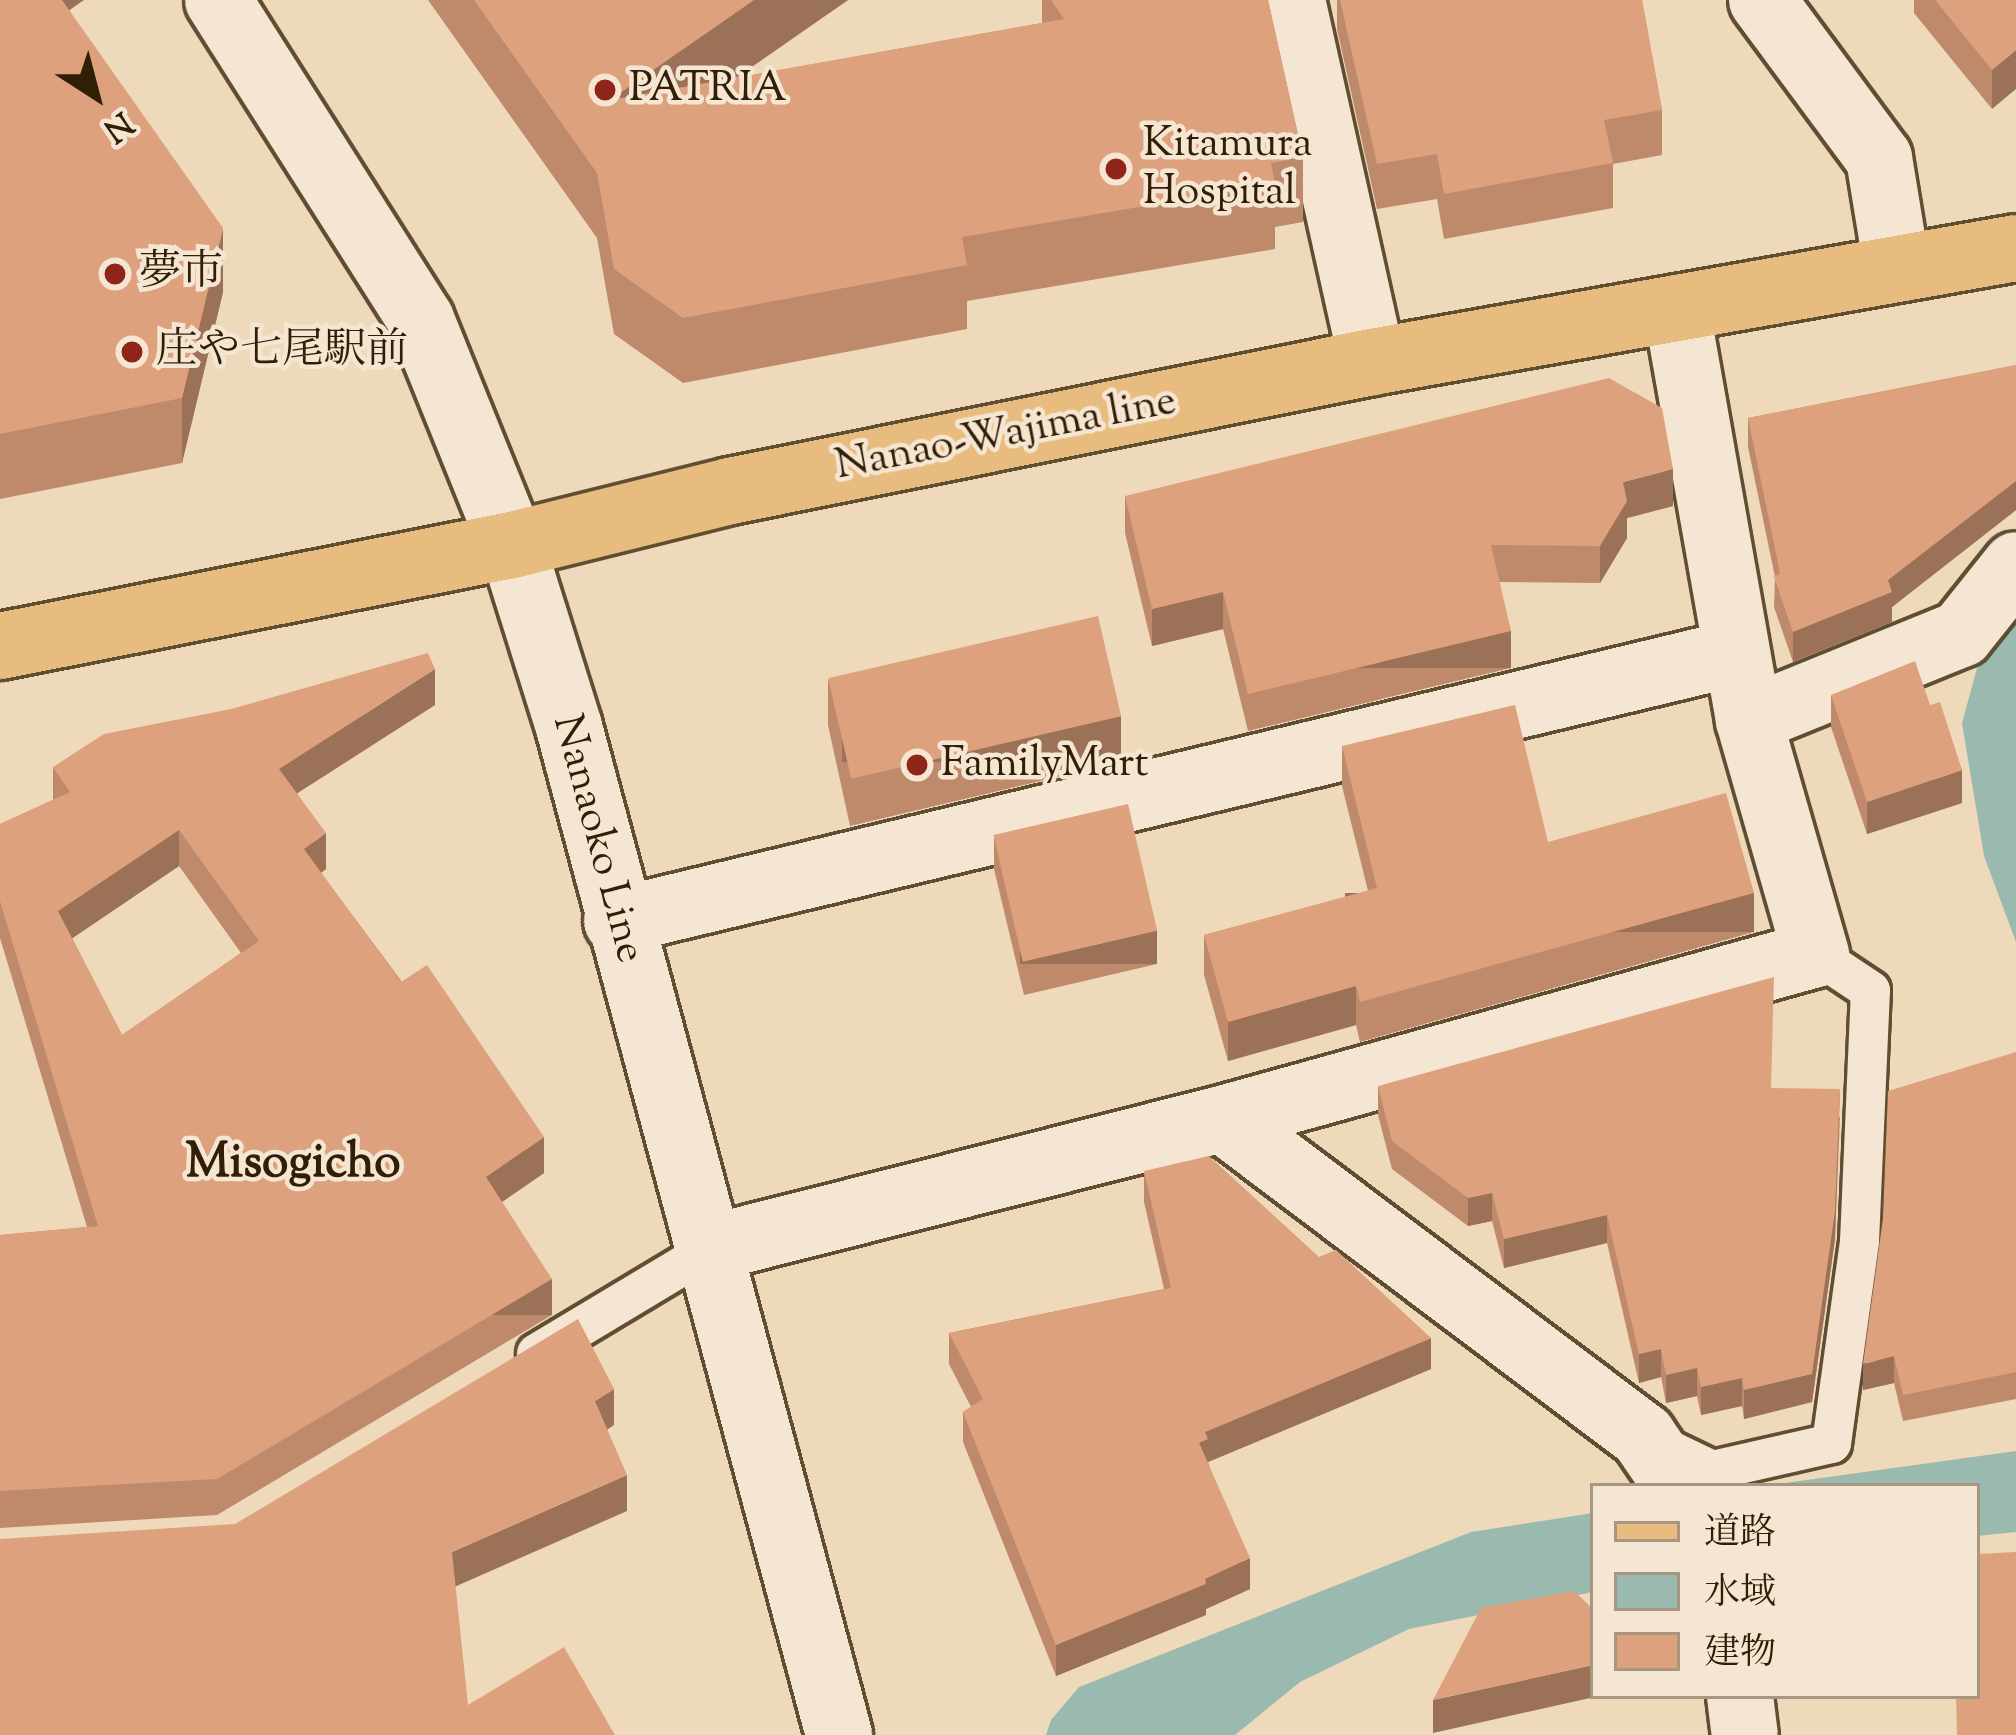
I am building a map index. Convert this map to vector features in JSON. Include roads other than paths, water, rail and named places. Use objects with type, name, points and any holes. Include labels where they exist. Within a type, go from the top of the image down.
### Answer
[{"type":"main road","name":"Nanao-Wajima line","points":[[0,646],[512,545],[730,491],[1372,362],[2016,248]]},
{"type":"street","name":"Nanaoko Line","points":[[218,0],[421,320],[512,545],[569,727],[617,921],[711,1248],[839,1735]]},
{"type":"street","points":[[1292,0],[1372,362]]},
{"type":"street","points":[[1762,0],[1879,158],[1897,268]]},
{"type":"street","points":[[711,1248],[1222,1119],[1816,954],[1749,720],[1676,308]]},
{"type":"street","points":[[1749,720],[1961,634],[2016,565]]},
{"type":"street","points":[[617,921],[1735,653]]},
{"type":"street","points":[[1222,1119],[1665,1468]]},
{"type":"street","points":[[1740,1699],[1745,1735]]},
{"type":"lane","points":[[1665,1468],[1712,1470],[1832,1443],[1859,1241],[1870,989],[1816,954]]},
{"type":"lane","points":[[508,1369],[711,1248]]},
{"type":"water","points":[[2016,609],[2016,942],[1984,856],[1962,723],[1982,650]]},
{"type":"water","points":[[2016,1451],[2016,1532],[1980,1536],[1980,1483],[1786,1483]]},
{"type":"water","points":[[1590,1513],[1590,1593],[1409,1629],[1300,1682],[1235,1735],[1046,1735],[1051,1720],[1079,1687],[1471,1532]]},
{"type":"place","name":"PATRIA","points":[[605,90]]},
{"type":"place","name":"Kitamura Hospital","points":[[1116,169]]},
{"type":"place","name":"夢市","points":[[115,274]]},
{"type":"place","name":"庄や七尾駅前","points":[[132,352]]},
{"type":"place","name":"FamilyMart","points":[[917,765]]},
{"type":"district","name":"Misogicho","points":[[293,1165]]}]
